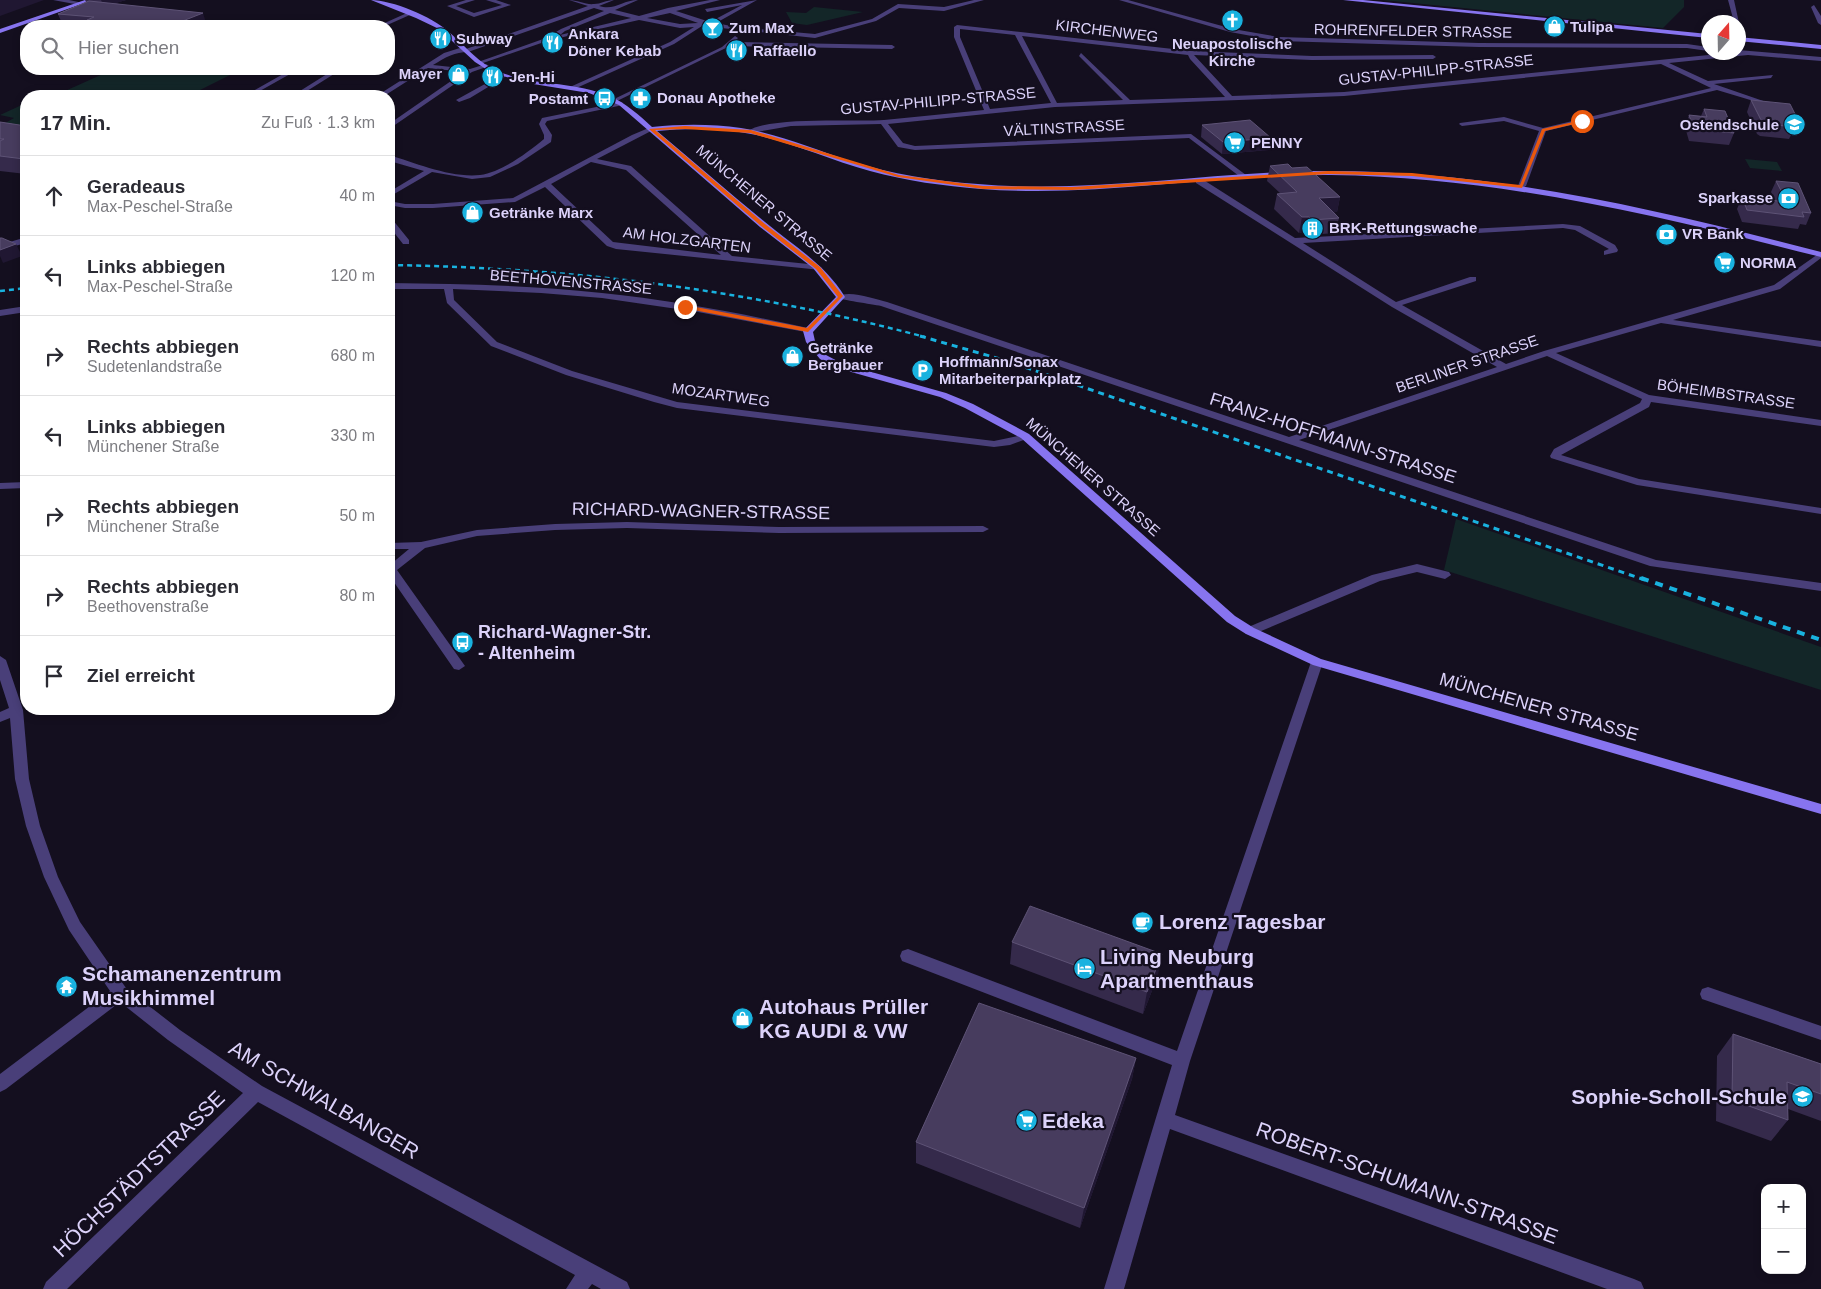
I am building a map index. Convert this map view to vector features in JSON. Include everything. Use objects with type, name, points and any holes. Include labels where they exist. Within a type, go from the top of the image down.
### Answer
[{"type":"main road","points":[[31,20],[90,0]]},
{"type":"main road","name":"MÜNCHENER STRASSE","points":[[376,0],[440,27],[464,50],[483,64],[505,75],[572,88],[618,102],[763,225],[818,268],[841,297]]},
{"type":"main road","points":[[1346,0],[1701,35]]},
{"type":"main road","points":[[0,31],[20,24]]},
{"type":"main road","points":[[1746,40],[1821,48]]},
{"type":"main road","points":[[651,129],[685,127],[751,132],[898,176],[983,187],[1072,189],[1328,172],[1409,174],[1522,186],[1688,220],[1821,255]]},
{"type":"main road","points":[[808,330],[841,297]]},
{"type":"main road","name":"MÜNCHENER STRASSE","points":[[808,330],[811,342],[823,357],[840,366],[943,395],[986,414],[1027,437],[1231,619],[1250,631],[1317,662],[1821,809]]},
{"type":"street","points":[[56,0],[80,3]]},
{"type":"street","points":[[472,0],[450,6],[474,15],[508,5],[489,0]]},
{"type":"street","points":[[572,0],[608,11],[674,26],[711,24],[754,1]]},
{"type":"street","points":[[389,90],[446,54],[464,50],[612,0]]},
{"type":"street","points":[[395,123],[483,64],[548,39],[635,0]]},
{"type":"street","points":[[548,39],[717,0]]},
{"type":"street","points":[[668,10],[681,16],[741,30],[820,35],[874,20],[905,3],[944,10],[981,0]]},
{"type":"street","name":"ROHRENFELDER STRASSE","points":[[1122,0],[1232,31],[1279,40],[1416,44],[1701,47]]},
{"type":"street","points":[[1730,0],[1735,15]]},
{"type":"street","points":[[656,22],[754,1]]},
{"type":"street","points":[[1814,7],[1821,23]]},
{"type":"street","points":[[395,20],[409,14]]},
{"type":"street","points":[[572,88],[672,43],[700,26]]},
{"type":"street","points":[[741,30],[774,27],[835,30]]},
{"type":"street","name":"KIRCHENWEG","points":[[988,112],[957,37],[957,27],[1191,53],[1312,58],[1433,57]]},
{"type":"street","points":[[395,161],[402,164],[479,177],[490,174],[522,158],[548,140],[548,134],[542,124],[544,119],[618,102],[730,44],[741,33],[741,30]]},
{"type":"street","points":[[1018,35],[1055,105]]},
{"type":"street","points":[[730,44],[892,47]]},
{"type":"street","points":[[1191,53],[1192,58],[1230,98]]},
{"type":"street","points":[[1747,53],[1821,59]]},
{"type":"street","name":"GUSTAV-PHILIPP-STRASSE","points":[[751,132],[766,127],[791,124],[883,122],[1055,105],[1344,94],[1747,53]]},
{"type":"street","points":[[1081,55],[1128,102]]},
{"type":"street","points":[[1662,62],[1706,84],[1769,104]]},
{"type":"street","points":[[426,66],[470,71]]},
{"type":"street","points":[[258,90],[285,75]]},
{"type":"street","points":[[305,90],[329,75]]},
{"type":"street","points":[[459,100],[468,97],[505,75]]},
{"type":"street","points":[[1706,84],[1771,76]]},
{"type":"street","points":[[1462,124],[1504,119],[1543,130],[1717,88]]},
{"type":"street","name":"VÄLTINSTRASSE","points":[[883,122],[902,145],[915,148],[1191,136],[1243,177]]},
{"type":"street","points":[[395,204],[405,206],[502,202],[520,198],[639,133],[651,129]]},
{"type":"street","points":[[1522,186],[1543,130]]},
{"type":"street","points":[[591,160],[628,168],[730,259]]},
{"type":"street","points":[[395,191],[432,169]]},
{"type":"street","points":[[1199,181],[1395,305],[1505,367]]},
{"type":"street","name":"AM HOLZGARTEN","points":[[547,184],[610,244],[619,247],[818,268]]},
{"type":"street","points":[[395,210],[405,206]]},
{"type":"street","points":[[1294,241],[1563,226],[1577,228],[1612,247],[1614,250],[1607,253]]},
{"type":"street","points":[[395,228],[406,242]]},
{"type":"street","points":[[0,248],[20,242]]},
{"type":"street","name":"BERLINER STRASSE","points":[[1287,441],[1547,353],[1777,287],[1821,255]]},
{"type":"street","points":[[1395,305],[1473,279]]},
{"type":"street","name":"BEETHOVENSTRASSE","points":[[395,286],[448,286],[631,299],[703,310],[808,330]]},
{"type":"street","name":"MOZARTWEG","points":[[448,286],[450,301],[494,344],[569,373],[677,406],[994,444],[1006,443],[1027,437]]},
{"type":"street","name":"FRANZ-HOFFMANN-STRASSE","points":[[841,297],[860,298],[884,304],[1654,563],[1821,587]]},
{"type":"street","points":[[0,313],[20,310]]},
{"type":"street","name":"BERLINER STRASSE","points":[[1659,321],[1821,344]]},
{"type":"street","name":"BÖHEIMBSTRASSE","points":[[1547,353],[1647,398],[1821,423]]},
{"type":"street","points":[[1647,398],[1645,405],[1558,451],[1555,456],[1637,482],[1821,511]]},
{"type":"street","points":[[0,486],[20,485]]},
{"type":"street","name":"RICHARD-WAGNER-STRASSE","points":[[395,546],[421,545],[477,533],[627,525],[779,530],[983,529]]},
{"type":"street","name":"RICHARD-WAGNER-STRASSE","points":[[395,564],[421,545]]},
{"type":"street","points":[[1250,631],[1376,578],[1418,568],[1445,575]]},
{"type":"street","name":"RICHARD-WAGNER-STRASSE","points":[[395,575],[459,666]]},
{"type":"street","name":"AM SCHWALBANGER","points":[[0,660],[16,710],[22,779],[33,826],[51,877],[74,926],[120,993],[174,1035],[256,1092],[620,1289]]},
{"type":"street","points":[[1114,1289],[1182,1061],[1317,662]]},
{"type":"street","points":[[0,717],[16,710]]},
{"type":"street","points":[[908,956],[1182,1061]]},
{"type":"street","points":[[0,1084],[120,993]]},
{"type":"street","points":[[1708,994],[1821,1033]]},
{"type":"street","name":"HÖCHSTÄDTSTRASSE","points":[[52,1289],[256,1092]]},
{"type":"street","name":"ROBERT-SCHUMANN-STRASSE","points":[[1164,1119],[1634,1289]]},
{"type":"street","points":[[576,1289],[589,1272]]},
{"type":"green space","points":[[1382,0],[1684,0],[1684,7],[1663,28]]},
{"type":"green space","points":[[814,7],[863,12],[807,25],[792,23],[786,12],[806,13]]},
{"type":"green space","points":[[101,75],[230,75],[200,90],[67,90]]},
{"type":"green space","points":[[20,106],[20,132],[0,126],[14,118],[0,115]]},
{"type":"green space","points":[[1745,159],[1777,162],[1782,171],[1750,168]]},
{"type":"green space","points":[[1456,519],[1821,647],[1821,690],[1444,570]]},
{"type":"building","points":[[89,1],[203,13],[185,20],[87,20],[94,17],[58,14]]},
{"type":"building","points":[[1751,100],[1790,104],[1797,118],[1790,117],[1795,127],[1765,124],[1762,122]]},
{"type":"building","points":[[1704,109],[1725,111],[1734,133],[1694,129],[1689,115],[1707,117]]},
{"type":"building","points":[[1250,120],[1271,138],[1223,142],[1202,125]]},
{"type":"building","points":[[0,122],[20,125],[20,158],[0,156],[0,141],[4,139],[0,139]]},
{"type":"building","points":[[1288,164],[1292,168],[1307,167],[1340,197],[1319,198],[1339,218],[1312,220],[1309,217],[1302,217],[1277,194],[1297,192],[1270,166]]},
{"type":"building","points":[[1776,181],[1798,183],[1811,213],[1802,212],[1804,217],[1747,210],[1742,197],[1787,202]]},
{"type":"building","points":[[0,238],[2,238],[16,244],[0,250]]},
{"type":"building","points":[[1030,906],[1162,954],[1147,992],[1012,942]]},
{"type":"building","name":"Edeka","points":[[979,1003],[1136,1058],[1084,1208],[916,1142]]},
{"type":"building","points":[[1733,1034],[1821,1064],[1821,1094],[1787,1082],[1788,1120],[1732,1100]]},
{"type":"railway","points":[[395,265],[526,271],[593,276],[659,284],[791,306],[925,337]]},
{"type":"railway","points":[[0,291],[20,289]]},
{"type":"railway","points":[[920,336],[1007,361],[1645,580]]},
{"type":"railway","points":[[1641,578],[1821,640]]},
{"type":"place","name":"Neuapostolische Kirche","points":[[1232,21]]},
{"type":"place","name":"Tulipa","points":[[1554,27]]},
{"type":"place","name":"Zum Max","points":[[713,28]]},
{"type":"place","name":"Subway","points":[[440,39]]},
{"type":"place","name":"Ankara Döner Kebab","points":[[552,43]]},
{"type":"place","name":"Raffaello","points":[[737,51]]},
{"type":"place","name":"Mayer","points":[[458,74]]},
{"type":"place","name":"Jen-Hi","points":[[493,77]]},
{"type":"place","name":"Donau Apotheke","points":[[641,98]]},
{"type":"place","name":"Postamt","points":[[604,99]]},
{"type":"place","name":"Ostendschule","points":[[1795,125]]},
{"type":"place","name":"PENNY","points":[[1235,143]]},
{"type":"place","name":"Sparkasse","points":[[1789,198]]},
{"type":"place","name":"Getränke Marx","points":[[473,213]]},
{"type":"place","name":"BRK-Rettungswache","points":[[1313,228]]},
{"type":"place","name":"VR Bank","points":[[1666,234]]},
{"type":"place","name":"NORMA","points":[[1724,263]]},
{"type":"place","name":"Getränke Bergbauer","points":[[792,357]]},
{"type":"place","name":"Hoffmann/Sonax Mitarbeiterparkplatz","points":[[923,371]]},
{"type":"place","name":"Richard-Wagner-Str. - Altenheim","points":[[462,642]]},
{"type":"place","name":"Lorenz Tagesbar","points":[[1143,922]]},
{"type":"place","name":"Living Neuburg Apartmenthaus","points":[[1084,969]]},
{"type":"place","name":"Schamanenzentrum Musikhimmel","points":[[66,986]]},
{"type":"place","name":"Autohaus Prüller KG AUDI & VW","points":[[743,1019]]},
{"type":"place","name":"Sophie-Scholl-Schule","points":[[1803,1097]]},
{"type":"place","name":"Edeka","points":[[1026,1121]]},
{"type":"route","points":[[685,307],[808,330],[841,297],[818,268],[763,225],[651,129],[685,127],[751,132],[898,176],[983,187],[1072,189],[1328,172],[1412,175],[1522,186],[1543,130],[1582,121]]}]
